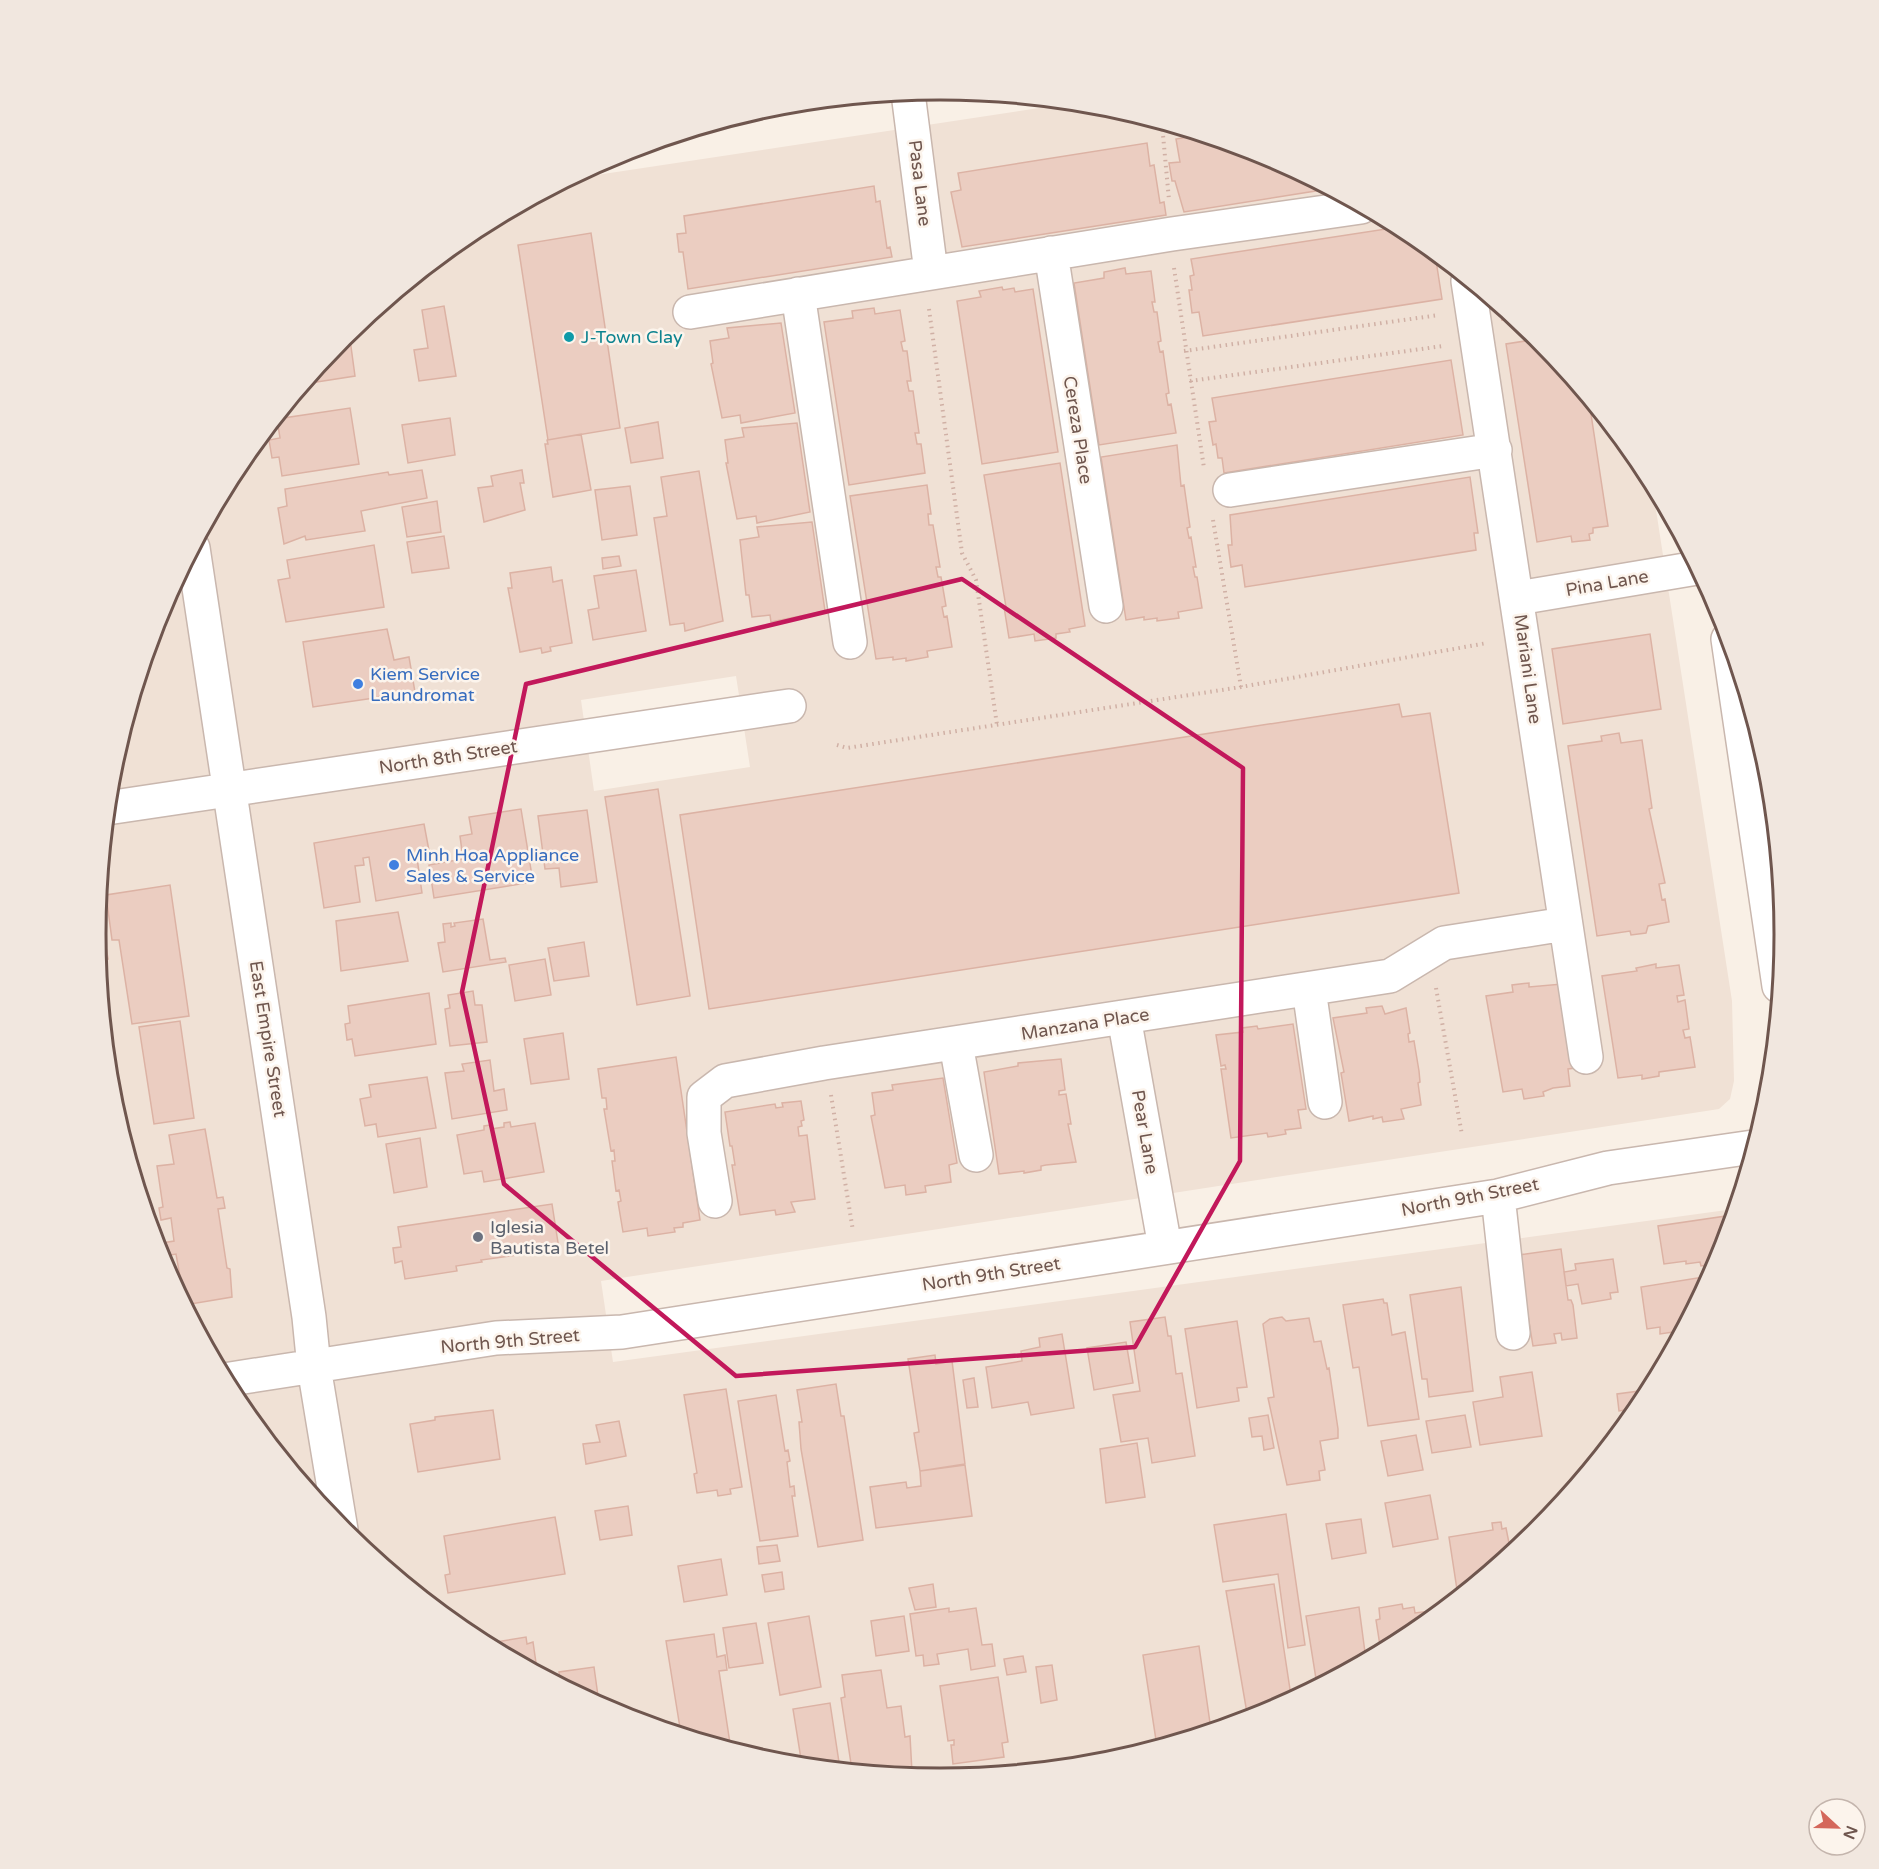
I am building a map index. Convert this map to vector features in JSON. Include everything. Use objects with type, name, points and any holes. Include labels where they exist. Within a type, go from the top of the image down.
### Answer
[{"type":"street","name":"Pasa Lane","points":[[909,101],[931,272]]},
{"type":"street","points":[[690,312],[1051,253],[1350,209]]},
{"type":"street","name":"Cereza Place","points":[[1051,253],[1106,606]]},
{"type":"street","name":"Mariani Lane","points":[[1470,291],[1524,637],[1586,1057]]},
{"type":"street","points":[[798,294],[850,642]]},
{"type":"street","points":[[1230,490],[1495,450]]},
{"type":"street","name":"East Empire Street","points":[[195,560],[309,1317],[314,1366],[338,1511]]},
{"type":"street","name":"Pina Lane","points":[[1518,598],[1689,569]]},
{"type":"street","points":[[1739,700],[1773,912]]},
{"type":"street","name":"North 8th Street","points":[[116,807],[789,706]]},
{"type":"street","name":"Manzana Place","points":[[715,1201],[704,1132],[704,1097],[725,1081],[824,1063],[1390,976],[1444,943],[1565,924]]},
{"type":"street","points":[[1309,989],[1325,1102]]},
{"type":"street","name":"Pear Lane","points":[[1124,1017],[1165,1247]]},
{"type":"street","points":[[956,1044],[975,1155]]},
{"type":"street","name":"North 9th Street","points":[[234,1378],[496,1338],[622,1332],[1498,1196],[1608,1168],[1745,1148]]},
{"type":"street","points":[[1498,1196],[1514,1333]]},
{"type":"path","points":[[1163,131],[1170,206]]},
{"type":"path","points":[[931,272],[927,298],[962,554],[976,580],[997,725]]},
{"type":"path","points":[[1185,351],[1442,314]]},
{"type":"path","points":[[1190,381],[1446,346]]},
{"type":"path","points":[[837,745],[847,748],[1241,687],[1524,637]]},
{"type":"path","points":[[1435,984],[1462,1135]]},
{"type":"path","points":[[831,1094],[853,1231]]},
{"type":"highlighted area","points":[[962,579],[1243,768],[1240,1161],[1135,1347],[736,1376],[504,1184],[462,992],[526,684]]},
{"type":"shaded area","points":[[1043,107],[1155,129],[1259,164],[1357,212],[1403,241],[1447,273],[1489,307],[1567,385],[1633,471],[1656,508],[1732,1001],[1734,1081],[1730,1099],[1719,1109],[601,1281],[613,1362],[1726,1210],[1710,1254],[1662,1352],[1633,1398],[1601,1442],[1567,1484],[1529,1524],[1489,1562],[1447,1596],[1403,1628],[1357,1657],[1259,1705],[1208,1724],[1155,1740],[1048,1761],[994,1767],[885,1767],[777,1752],[724,1740],[671,1724],[620,1705],[522,1657],[476,1628],[390,1562],[312,1484],[246,1398],[217,1352],[169,1254],[134,1150],[122,1097],[107,989],[107,880],[122,772],[134,719],[169,615],[192,566],[217,517],[246,471],[278,427],[312,385],[350,345],[390,307],[432,273],[476,241],[522,212],[597,175]],"holes":[[[736,676],[750,767],[594,791],[581,700]]]},
{"type":"building","points":[[1184,138],[1208,145],[1259,164],[1316,191],[1184,212],[1175,181],[1172,181],[1169,163],[1180,162],[1176,139]]},
{"type":"building","points":[[1147,143],[1150,166],[1154,165],[1160,203],[1164,202],[1166,215],[962,247],[951,192],[961,190],[958,173]]},
{"type":"building","points":[[874,186],[876,202],[880,201],[887,248],[890,247],[892,257],[688,289],[683,252],[679,252],[677,234],[686,233],[684,216]]},
{"type":"building","points":[[1384,229],[1437,266],[1442,299],[1203,336],[1199,312],[1192,313],[1189,290],[1192,290],[1190,276],[1194,275],[1191,259]]},
{"type":"building","name":"J-Town Clay","points":[[591,233],[620,428],[548,440],[518,245]]},
{"type":"building","points":[[1125,268],[1126,274],[1151,271],[1155,302],[1152,302],[1154,312],[1157,312],[1161,341],[1158,342],[1160,352],[1163,351],[1169,393],[1166,394],[1168,405],[1171,404],[1176,433],[1099,445],[1074,283],[1104,278],[1104,272]]},
{"type":"building","points":[[1002,287],[1003,290],[1014,288],[1015,292],[1033,289],[1058,452],[982,464],[957,301],[981,297],[979,291]]},
{"type":"building","points":[[444,306],[456,376],[419,381],[414,350],[428,348],[422,310]]},
{"type":"building","points":[[874,308],[875,314],[900,310],[905,341],[901,342],[903,351],[907,351],[911,381],[907,381],[909,391],[913,391],[919,433],[915,433],[917,444],[921,444],[925,473],[849,485],[824,322],[853,318],[852,311]]},
{"type":"building","points":[[781,323],[795,413],[741,423],[740,415],[722,418],[711,364],[713,363],[710,341],[729,338],[727,328]]},
{"type":"building","points":[[1525,341],[1567,385],[1591,415],[1608,526],[1593,528],[1593,533],[1589,534],[1590,540],[1572,542],[1571,536],[1537,542],[1506,344]]},
{"type":"building","points":[[351,344],[355,376],[315,382]]},
{"type":"building","points":[[1451,360],[1463,435],[1224,473],[1222,458],[1218,458],[1216,444],[1213,445],[1209,422],[1216,421],[1212,398]]},
{"type":"building","points":[[350,408],[359,464],[282,476],[279,457],[272,458],[269,440],[280,438],[278,427],[286,418]]},
{"type":"building","points":[[450,418],[455,455],[408,463],[402,425]]},
{"type":"building","points":[[658,422],[663,458],[631,463],[625,428]]},
{"type":"building","points":[[797,423],[810,512],[757,523],[756,516],[737,519],[726,463],[728,463],[725,440],[744,437],[742,428]]},
{"type":"building","points":[[581,434],[591,490],[553,497],[545,444],[548,444],[547,440]]},
{"type":"building","points":[[1177,445],[1181,486],[1184,485],[1190,527],[1187,528],[1189,538],[1191,537],[1196,567],[1193,567],[1202,608],[1178,612],[1179,618],[1157,621],[1157,618],[1144,620],[1144,617],[1126,620],[1101,457]]},
{"type":"building","points":[[1060,463],[1085,626],[1056,634],[1056,638],[1035,641],[1034,634],[1009,638],[984,475]]},
{"type":"building","points":[[422,470],[427,498],[361,511],[365,531],[306,540],[305,536],[284,544],[278,508],[287,506],[285,489],[388,472],[389,475]]},
{"type":"building","points":[[522,470],[524,483],[520,483],[525,510],[484,522],[478,488],[493,486],[491,476]]},
{"type":"building","points":[[699,471],[723,621],[685,631],[684,623],[670,625],[654,518],[667,516],[661,477]]},
{"type":"building","points":[[1470,477],[1478,533],[1474,533],[1476,550],[1245,587],[1242,565],[1231,567],[1228,545],[1232,545],[1230,515]]},
{"type":"building","points":[[927,485],[931,514],[928,514],[929,525],[933,525],[940,567],[936,567],[938,577],[941,577],[946,606],[942,607],[944,617],[947,616],[952,647],[927,651],[928,657],[906,661],[906,658],[893,660],[893,657],[876,659],[850,496]]},
{"type":"building","points":[[630,486],[637,535],[602,540],[595,490]]},
{"type":"building","points":[[437,501],[441,532],[407,537],[402,507]]},
{"type":"building","points":[[812,522],[825,611],[771,622],[770,615],[752,617],[749,595],[746,595],[740,540],[759,537],[757,527]]},
{"type":"building","points":[[444,536],[449,568],[412,573],[407,542]]},
{"type":"building","points":[[374,545],[384,607],[286,622],[278,580],[290,578],[287,560]]},
{"type":"building","points":[[619,556],[621,566],[603,569],[602,558]]},
{"type":"building","points":[[551,567],[553,582],[562,580],[572,643],[550,647],[551,651],[542,653],[541,648],[520,652],[508,588],[512,588],[510,573]]},
{"type":"building","points":[[636,570],[646,631],[593,640],[588,610],[599,608],[594,576]]},
{"type":"building","points":[[387,629],[394,660],[409,657],[415,692],[313,707],[303,642]]},
{"type":"building","points":[[1650,634],[1661,709],[1563,724],[1552,649]]},
{"type":"building","points":[[1399,704],[1402,717],[1430,713],[1459,893],[709,1009],[680,815]]},
{"type":"building","points":[[1619,733],[1621,743],[1642,740],[1652,808],[1649,809],[1665,883],[1659,884],[1662,900],[1665,899],[1669,922],[1648,926],[1646,933],[1631,935],[1630,931],[1597,936],[1568,746],[1602,741],[1601,736]]},
{"type":"building","points":[[658,789],[690,996],[637,1005],[605,797]]},
{"type":"building","points":[[521,809],[533,882],[434,898],[429,865],[463,859],[460,836],[472,834],[469,817]]},
{"type":"building","points":[[587,810],[597,882],[561,887],[559,868],[545,869],[538,816]]},
{"type":"building","name":"Minh Hoa Appliance Sales & Service","points":[[424,824],[430,856],[417,858],[422,893],[376,901],[369,857],[363,858],[364,865],[355,866],[360,902],[324,908],[314,843]]},
{"type":"building","points":[[170,885],[189,1016],[132,1024],[119,940],[112,940],[107,895]]},
{"type":"building","points":[[398,912],[408,961],[341,971],[336,921]]},
{"type":"building","points":[[483,919],[490,960],[505,958],[506,962],[443,972],[438,943],[445,942],[443,924],[451,923],[451,927],[455,926],[454,923]]},
{"type":"building","points":[[584,942],[589,976],[554,981],[548,948]]},
{"type":"building","points":[[545,959],[551,995],[515,1001],[509,965]]},
{"type":"building","points":[[1656,964],[1656,968],[1679,965],[1684,995],[1677,996],[1678,1002],[1685,1000],[1689,1029],[1683,1030],[1685,1038],[1690,1037],[1695,1067],[1659,1072],[1659,1076],[1642,1079],[1642,1075],[1618,1078],[1602,976],[1637,971],[1636,968]]},
{"type":"building","points":[[1529,983],[1529,987],[1562,984],[1575,1068],[1568,1069],[1570,1086],[1553,1088],[1543,1092],[1544,1096],[1524,1099],[1522,1089],[1503,1092],[1486,996],[1513,992],[1512,985]]},
{"type":"building","points":[[473,991],[475,1005],[482,1005],[487,1042],[450,1046],[445,1009],[450,1008],[448,995]]},
{"type":"building","points":[[429,993],[436,1044],[355,1056],[352,1039],[347,1040],[345,1024],[350,1023],[348,1006]]},
{"type":"building","points":[[1382,1006],[1385,1014],[1406,1008],[1409,1042],[1414,1041],[1419,1071],[1421,1105],[1401,1109],[1404,1119],[1383,1122],[1382,1117],[1373,1119],[1373,1116],[1349,1121],[1341,1073],[1344,1072],[1333,1018],[1367,1013],[1366,1008]]},
{"type":"building","points":[[180,1021],[194,1118],[154,1124],[139,1027]]},
{"type":"building","points":[[1293,1024],[1306,1109],[1298,1110],[1301,1128],[1285,1130],[1286,1134],[1268,1137],[1267,1133],[1231,1138],[1221,1069],[1226,1069],[1225,1065],[1221,1066],[1216,1035],[1243,1032],[1242,1028],[1257,1026],[1258,1029]]},
{"type":"building","points":[[563,1033],[569,1079],[531,1084],[524,1039]]},
{"type":"building","points":[[676,1057],[700,1220],[683,1223],[683,1227],[674,1228],[675,1232],[648,1236],[647,1228],[623,1232],[618,1202],[621,1201],[619,1190],[616,1191],[612,1161],[615,1161],[614,1150],[611,1151],[604,1109],[607,1109],[606,1098],[602,1098],[598,1069]]},
{"type":"building","points":[[1061,1059],[1065,1090],[1059,1091],[1059,1095],[1066,1094],[1071,1124],[1068,1124],[1076,1162],[1041,1166],[1041,1170],[1024,1173],[1024,1171],[999,1174],[984,1072],[1018,1066],[1018,1063]]},
{"type":"building","points":[[490,1060],[494,1091],[504,1089],[507,1110],[452,1119],[445,1073],[464,1071],[462,1064]]},
{"type":"building","points":[[427,1077],[436,1128],[378,1137],[376,1124],[365,1126],[360,1099],[371,1097],[369,1085]]},
{"type":"building","points":[[943,1078],[957,1163],[949,1165],[951,1182],[925,1186],[926,1192],[906,1195],[905,1185],[885,1188],[871,1116],[875,1115],[872,1093],[893,1090],[892,1085]]},
{"type":"building","points":[[801,1101],[804,1120],[801,1121],[802,1126],[798,1127],[799,1136],[807,1135],[815,1199],[791,1202],[795,1212],[776,1215],[775,1210],[740,1215],[732,1165],[735,1165],[725,1112],[775,1104],[776,1108],[783,1107],[782,1103]]},
{"type":"building","points":[[510,1122],[511,1127],[535,1123],[544,1172],[484,1182],[482,1171],[464,1174],[457,1135],[484,1130],[484,1126],[490,1125],[491,1129],[504,1127],[504,1123]]},
{"type":"building","points":[[205,1129],[217,1198],[223,1197],[225,1208],[218,1209],[227,1268],[230,1269],[232,1297],[192,1304],[180,1278],[176,1254],[169,1254],[165,1242],[174,1241],[171,1218],[161,1220],[159,1208],[163,1207],[157,1166],[174,1164],[169,1135]]},
{"type":"building","points":[[420,1138],[427,1187],[394,1193],[386,1144]]},
{"type":"building","name":"Iglesia Bautista Betel","points":[[552,1204],[559,1249],[481,1260],[482,1262],[456,1266],[457,1271],[405,1279],[402,1261],[395,1263],[393,1248],[401,1247],[398,1227]]},
{"type":"building","points":[[1724,1216],[1705,1265],[1701,1266],[1700,1262],[1686,1264],[1686,1261],[1664,1264],[1658,1226]]},
{"type":"building","points":[[1561,1249],[1568,1300],[1571,1300],[1573,1305],[1577,1338],[1562,1340],[1561,1333],[1554,1334],[1556,1343],[1533,1346],[1518,1255]]},
{"type":"building","points":[[1613,1259],[1618,1292],[1610,1293],[1611,1299],[1582,1304],[1578,1284],[1566,1286],[1564,1272],[1576,1270],[1575,1264]]},
{"type":"building","points":[[1699,1278],[1672,1332],[1660,1334],[1660,1327],[1647,1329],[1641,1287]]},
{"type":"building","points":[[1461,1287],[1473,1391],[1429,1397],[1427,1379],[1422,1379],[1410,1295]]},
{"type":"building","points":[[1383,1299],[1384,1303],[1387,1303],[1392,1335],[1405,1332],[1419,1419],[1368,1426],[1359,1367],[1353,1368],[1343,1305]]},
{"type":"building","points":[[1165,1317],[1168,1336],[1171,1336],[1176,1374],[1182,1373],[1195,1456],[1152,1463],[1148,1438],[1121,1442],[1113,1395],[1140,1391],[1130,1322]]},
{"type":"building","points":[[1282,1317],[1286,1321],[1309,1318],[1314,1342],[1321,1341],[1327,1369],[1329,1368],[1338,1429],[1338,1438],[1320,1441],[1325,1470],[1319,1471],[1320,1480],[1287,1485],[1268,1398],[1274,1397],[1263,1324],[1270,1319]]},
{"type":"building","points":[[1237,1321],[1247,1387],[1237,1388],[1239,1401],[1197,1408],[1185,1329]]},
{"type":"building","points":[[1062,1334],[1074,1408],[1031,1415],[1028,1402],[992,1408],[986,1367],[1022,1361],[1021,1351],[1040,1347],[1039,1338]]},
{"type":"building","points":[[1126,1342],[1133,1383],[1094,1390],[1087,1348]]},
{"type":"building","points":[[935,1355],[936,1364],[952,1361],[965,1464],[920,1471],[914,1433],[919,1432],[908,1359]]},
{"type":"building","points":[[1532,1372],[1542,1436],[1480,1445],[1473,1402],[1503,1397],[1500,1377]]},
{"type":"building","points":[[974,1378],[978,1407],[967,1408],[963,1380]]},
{"type":"building","points":[[836,1384],[841,1416],[844,1416],[863,1540],[818,1547],[801,1449],[799,1422],[802,1422],[797,1390]]},
{"type":"building","points":[[726,1389],[742,1487],[730,1489],[731,1494],[718,1496],[717,1490],[697,1493],[694,1474],[697,1473],[684,1395]]},
{"type":"building","points":[[1637,1391],[1624,1410],[1619,1411],[1617,1394]]},
{"type":"building","points":[[776,1395],[785,1451],[788,1450],[790,1461],[787,1462],[790,1487],[794,1486],[795,1496],[792,1496],[798,1536],[760,1541],[738,1401]]},
{"type":"building","points":[[493,1410],[500,1459],[418,1472],[410,1424],[435,1420],[435,1417]]},
{"type":"building","points":[[1268,1415],[1274,1448],[1264,1450],[1262,1436],[1252,1437],[1249,1418]]},
{"type":"building","points":[[1465,1415],[1471,1447],[1432,1453],[1426,1421]]},
{"type":"building","points":[[619,1421],[626,1456],[586,1464],[583,1444],[600,1442],[596,1425]]},
{"type":"building","points":[[1416,1435],[1423,1470],[1388,1476],[1381,1441]]},
{"type":"building","points":[[1137,1443],[1145,1497],[1106,1503],[1100,1449]]},
{"type":"building","points":[[965,1465],[972,1516],[876,1528],[870,1487],[906,1482],[907,1488],[921,1486],[920,1471]]},
{"type":"building","points":[[1430,1495],[1438,1539],[1393,1547],[1385,1503]]},
{"type":"building","points":[[628,1506],[632,1535],[600,1540],[595,1511]]},
{"type":"building","points":[[1286,1514],[1305,1645],[1288,1648],[1278,1574],[1223,1582],[1214,1525]]},
{"type":"building","points":[[555,1517],[565,1574],[448,1593],[445,1575],[450,1574],[444,1536]]},
{"type":"building","points":[[1361,1519],[1366,1553],[1332,1559],[1326,1524]]},
{"type":"building","points":[[1501,1522],[1502,1529],[1506,1528],[1509,1543],[1457,1588],[1449,1537],[1493,1530],[1492,1523]]},
{"type":"building","points":[[777,1545],[780,1561],[759,1564],[757,1547]]},
{"type":"building","points":[[721,1559],[727,1595],[684,1602],[678,1566]]},
{"type":"building","points":[[782,1572],[784,1589],[765,1592],[762,1575]]},
{"type":"building","points":[[933,1584],[936,1607],[915,1610],[909,1588]]},
{"type":"building","points":[[1274,1584],[1290,1690],[1246,1710],[1226,1591]]},
{"type":"building","points":[[1402,1604],[1403,1609],[1414,1607],[1415,1613],[1426,1612],[1380,1643],[1376,1620],[1380,1619],[1379,1608]]},
{"type":"building","points":[[1359,1607],[1365,1652],[1316,1678],[1306,1616]]},
{"type":"building","points":[[949,1608],[949,1612],[976,1608],[982,1645],[992,1644],[995,1666],[971,1670],[968,1649],[937,1654],[939,1664],[924,1666],[923,1655],[916,1656],[910,1614]]},
{"type":"building","points":[[809,1616],[821,1687],[780,1695],[768,1623]]},
{"type":"building","points":[[904,1616],[909,1651],[876,1656],[871,1621]]},
{"type":"building","points":[[756,1623],[763,1663],[729,1668],[723,1628]]},
{"type":"building","points":[[714,1634],[717,1657],[725,1655],[727,1670],[719,1671],[730,1741],[680,1727],[666,1641]]},
{"type":"building","points":[[526,1637],[527,1644],[533,1642],[536,1663],[522,1657],[498,1642]]},
{"type":"building","points":[[1199,1646],[1210,1723],[1156,1740],[1143,1655]]},
{"type":"building","points":[[1023,1656],[1026,1672],[1007,1675],[1004,1659]]},
{"type":"building","points":[[1052,1665],[1057,1700],[1041,1703],[1036,1667]]},
{"type":"building","points":[[594,1667],[598,1695],[560,1676],[559,1672]]},
{"type":"building","points":[[881,1670],[887,1708],[901,1706],[905,1737],[910,1736],[912,1767],[851,1763],[841,1698],[845,1697],[842,1675]]},
{"type":"building","points":[[998,1677],[1008,1742],[1002,1743],[1004,1757],[953,1764],[951,1745],[954,1745],[954,1740],[948,1741],[940,1686]]},
{"type":"building","points":[[830,1703],[839,1762],[801,1756],[793,1709]]},
{"type":"place","name":"J-Town Clay","points":[[569,337]]},
{"type":"place","name":"Kiem Service Laundromat","points":[[358,684]]},
{"type":"place","name":"Minh Hoa Appliance Sales & Service","points":[[394,865]]},
{"type":"place","name":"Iglesia Bautista Betel","points":[[478,1237]]}]
